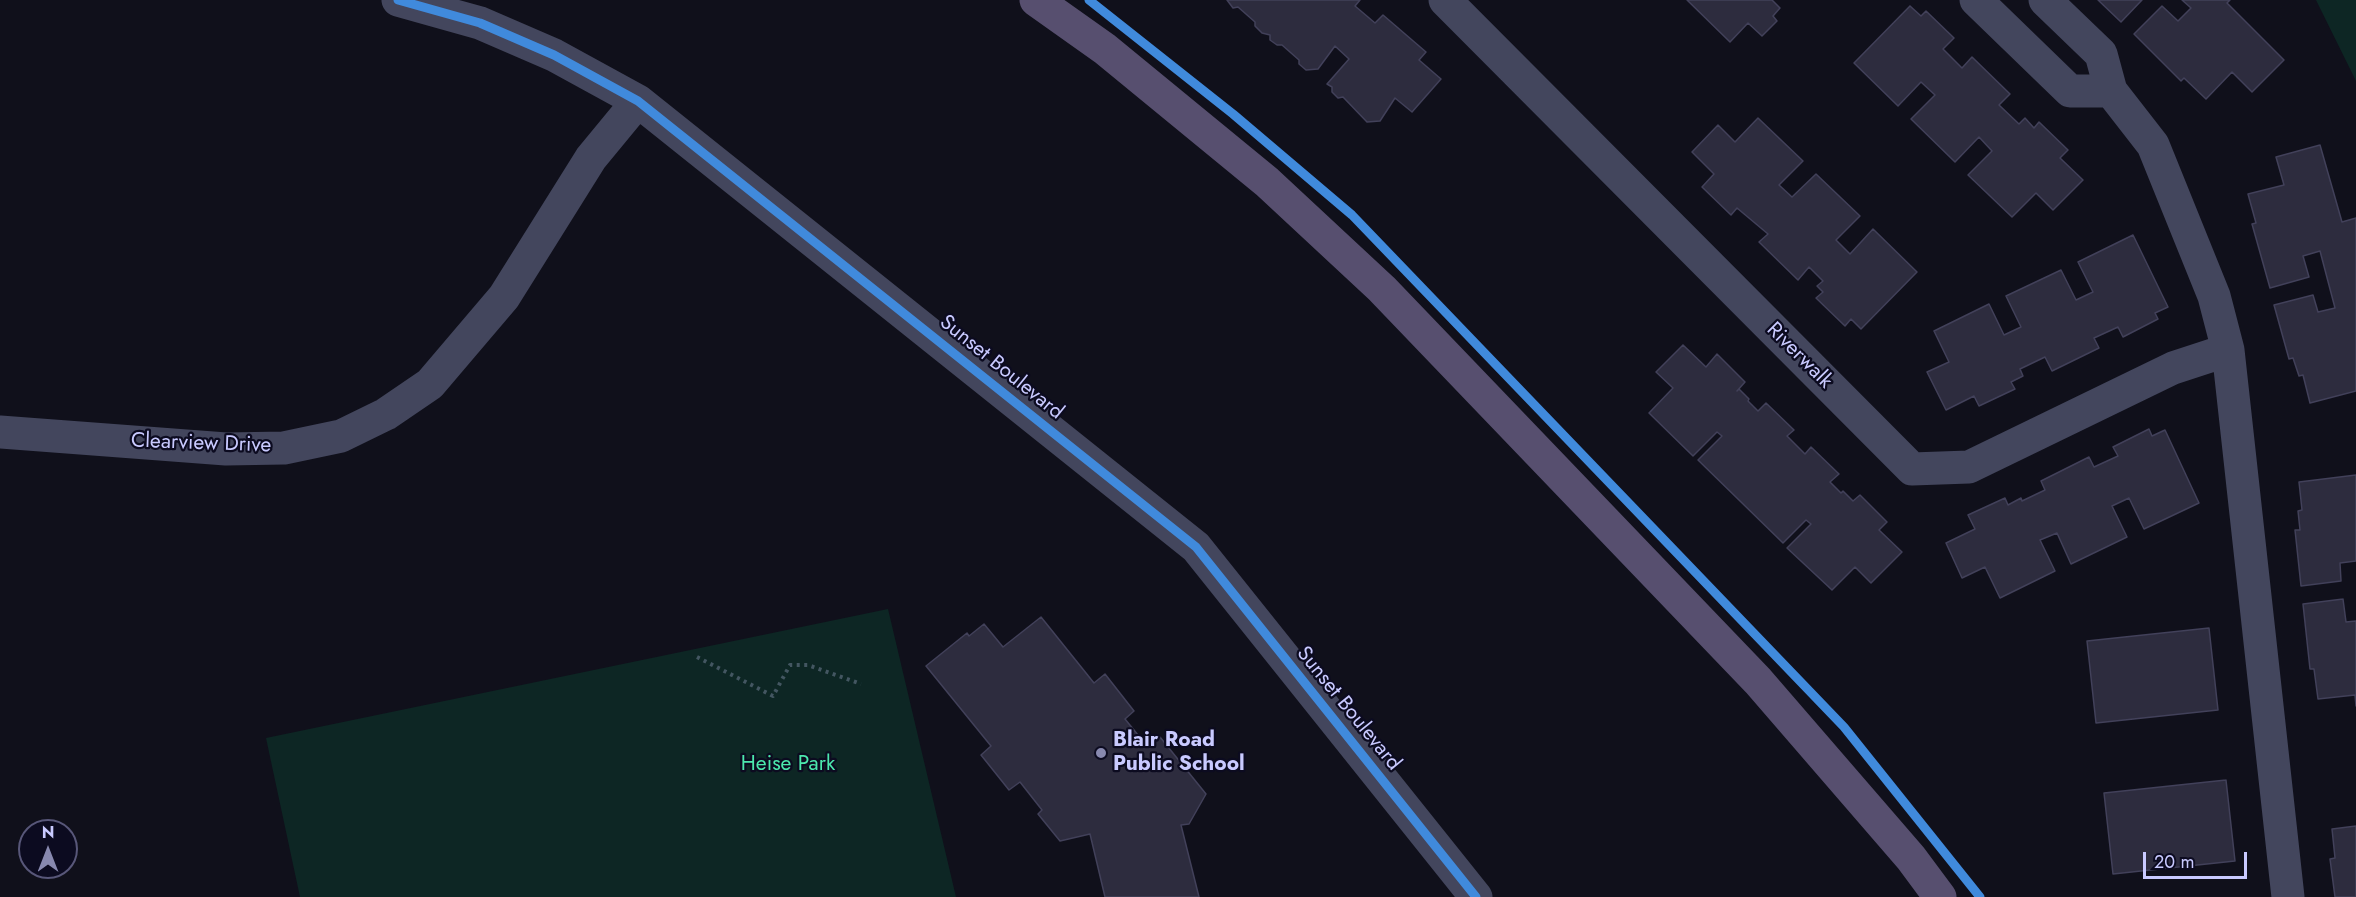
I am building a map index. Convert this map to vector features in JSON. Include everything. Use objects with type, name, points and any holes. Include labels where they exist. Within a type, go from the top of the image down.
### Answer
[{"type":"main road","points":[[1036,0],[1105,49],[1267,182],[1382,289],[1758,681],[1911,858],[1940,897]]},
{"type":"street","name":"Sunset Boulevard","points":[[398,0],[480,23],[554,55],[638,100],[1196,547],[1476,897]]},
{"type":"street","name":"Riverwalk","points":[[1445,0],[1912,469],[1969,467],[2173,368],[2228,350]]},
{"type":"street","points":[[1976,0],[2070,91],[2111,91]]},
{"type":"street","points":[[2045,0],[2101,54],[2111,91],[2153,146],[2214,296],[2228,350],[2288,897]]},
{"type":"street","points":[[2049,69],[2080,34]]},
{"type":"street","name":"Clearview Drive","points":[[0,432],[226,449],[284,448],[342,436],[386,414],[430,384],[504,297],[591,158],[638,100]]},
{"type":"path","points":[[697,657],[773,696],[790,665],[808,665],[861,684]]},
{"type":"green space","points":[[2316,0],[2356,0],[2356,81]]},
{"type":"green space","name":"Heise Park","points":[[888,609],[956,897],[300,897],[266,738]]},
{"type":"building","points":[[1227,0],[1360,0],[1355,6],[1375,23],[1383,15],[1426,52],[1419,60],[1441,79],[1412,112],[1395,98],[1380,121],[1367,122],[1343,97],[1338,98],[1332,92],[1332,87],[1327,84],[1349,59],[1335,46],[1318,69],[1306,70],[1299,64],[1299,60],[1282,45],[1277,45],[1270,40],[1270,35],[1262,33],[1255,26],[1255,22],[1238,7],[1233,8]]},
{"type":"building","points":[[1687,0],[1772,0],[1780,8],[1773,16],[1777,21],[1762,36],[1748,23],[1730,42]]},
{"type":"building","points":[[2098,0],[2142,0],[2121,22]]},
{"type":"building","points":[[2182,0],[2230,0],[2227,3],[2284,60],[2252,92],[2232,72],[2206,99],[2184,78],[2181,81],[2134,34],[2162,6],[2178,21],[2191,8]]},
{"type":"building","points":[[1910,6],[1921,16],[1926,11],[1954,38],[1943,49],[1962,68],[1972,57],[2010,94],[1999,105],[2019,124],[2025,118],[2034,128],[2039,122],[2068,150],[2060,158],[2083,180],[2053,210],[2036,193],[2012,217],[1968,175],[1992,151],[1979,137],[1955,162],[1911,119],[1935,95],[1921,82],[1898,106],[1854,63]]},
{"type":"building","points":[[1758,118],[1803,161],[1779,185],[1792,197],[1816,174],[1860,216],[1836,240],[1850,254],[1873,229],[1917,272],[1861,329],[1851,319],[1845,326],[1816,298],[1823,292],[1817,286],[1823,281],[1809,267],[1798,280],[1759,242],[1768,234],[1737,208],[1731,215],[1702,187],[1714,174],[1692,152],[1718,125],[1735,142]]},
{"type":"building","points":[[2320,145],[2342,222],[2356,218],[2356,391],[2310,403],[2303,375],[2299,376],[2293,358],[2289,359],[2274,305],[2313,295],[2318,312],[2335,308],[2320,251],[2303,256],[2309,277],[2270,288],[2252,224],[2256,223],[2248,194],[2284,185],[2276,157]]},
{"type":"building","points":[[2133,235],[2168,307],[2155,313],[2158,319],[2123,337],[2118,327],[2094,338],[2099,348],[2052,371],[2045,357],[2020,369],[2023,376],[2011,382],[2015,389],[1979,406],[1974,396],[1946,410],[1927,372],[1949,362],[1934,331],[1989,304],[2004,335],[2021,327],[2006,296],[2061,270],[2076,300],[2093,292],[2078,262]]},
{"type":"building","points":[[1683,345],[1706,367],[1717,354],[1745,382],[1737,391],[1739,389],[1758,411],[1766,403],[1794,430],[1787,436],[1805,454],[1811,447],[1839,474],[1830,482],[1841,493],[1843,491],[1853,501],[1860,495],[1887,522],[1879,530],[1902,552],[1871,583],[1855,567],[1832,590],[1787,548],[1811,524],[1806,520],[1783,543],[1698,460],[1722,436],[1717,432],[1693,456],[1649,413],[1673,388],[1656,372]]},
{"type":"building","points":[[2149,429],[2152,436],[2165,430],[2199,503],[2144,529],[2129,498],[2112,506],[2127,537],[2071,564],[2057,533],[2040,540],[2055,571],[2000,598],[1985,567],[1962,578],[1946,543],[1975,529],[1968,515],[2005,498],[2008,505],[2045,490],[2041,481],[2089,457],[2094,467],[2118,456],[2113,447]]},
{"type":"building","points":[[2356,475],[2356,561],[2340,563],[2341,581],[2301,586],[2295,530],[2300,530],[2298,511],[2302,510],[2299,482]]},
{"type":"building","points":[[2343,599],[2346,622],[2356,621],[2356,706],[2355,695],[2318,699],[2314,669],[2310,669],[2303,604]]},
{"type":"building","points":[[1041,617],[1094,683],[1105,674],[1134,711],[1125,719],[1147,746],[1160,737],[1206,794],[1189,824],[1181,825],[1199,897],[1105,897],[1090,834],[1060,841],[1038,814],[1042,810],[1020,782],[1009,790],[981,755],[991,746],[926,666],[967,633],[969,636],[984,624],[1003,647]]},
{"type":"building","points":[[2209,628],[2218,710],[2096,723],[2087,641]]},
{"type":"building","points":[[2226,780],[2235,861],[2113,874],[2104,793]]},
{"type":"building","points":[[2356,826],[2356,897],[2335,897],[2330,859],[2335,858],[2332,829]]},
{"type":"cycle path","points":[[398,0],[480,23],[554,55],[638,101],[1196,547],[1476,897]]},
{"type":"cycle path","points":[[1089,0],[1233,114],[1352,215],[1844,727],[1980,897]]},
{"type":"place","name":"Blair Road Public School","points":[[1101,753]]}]
